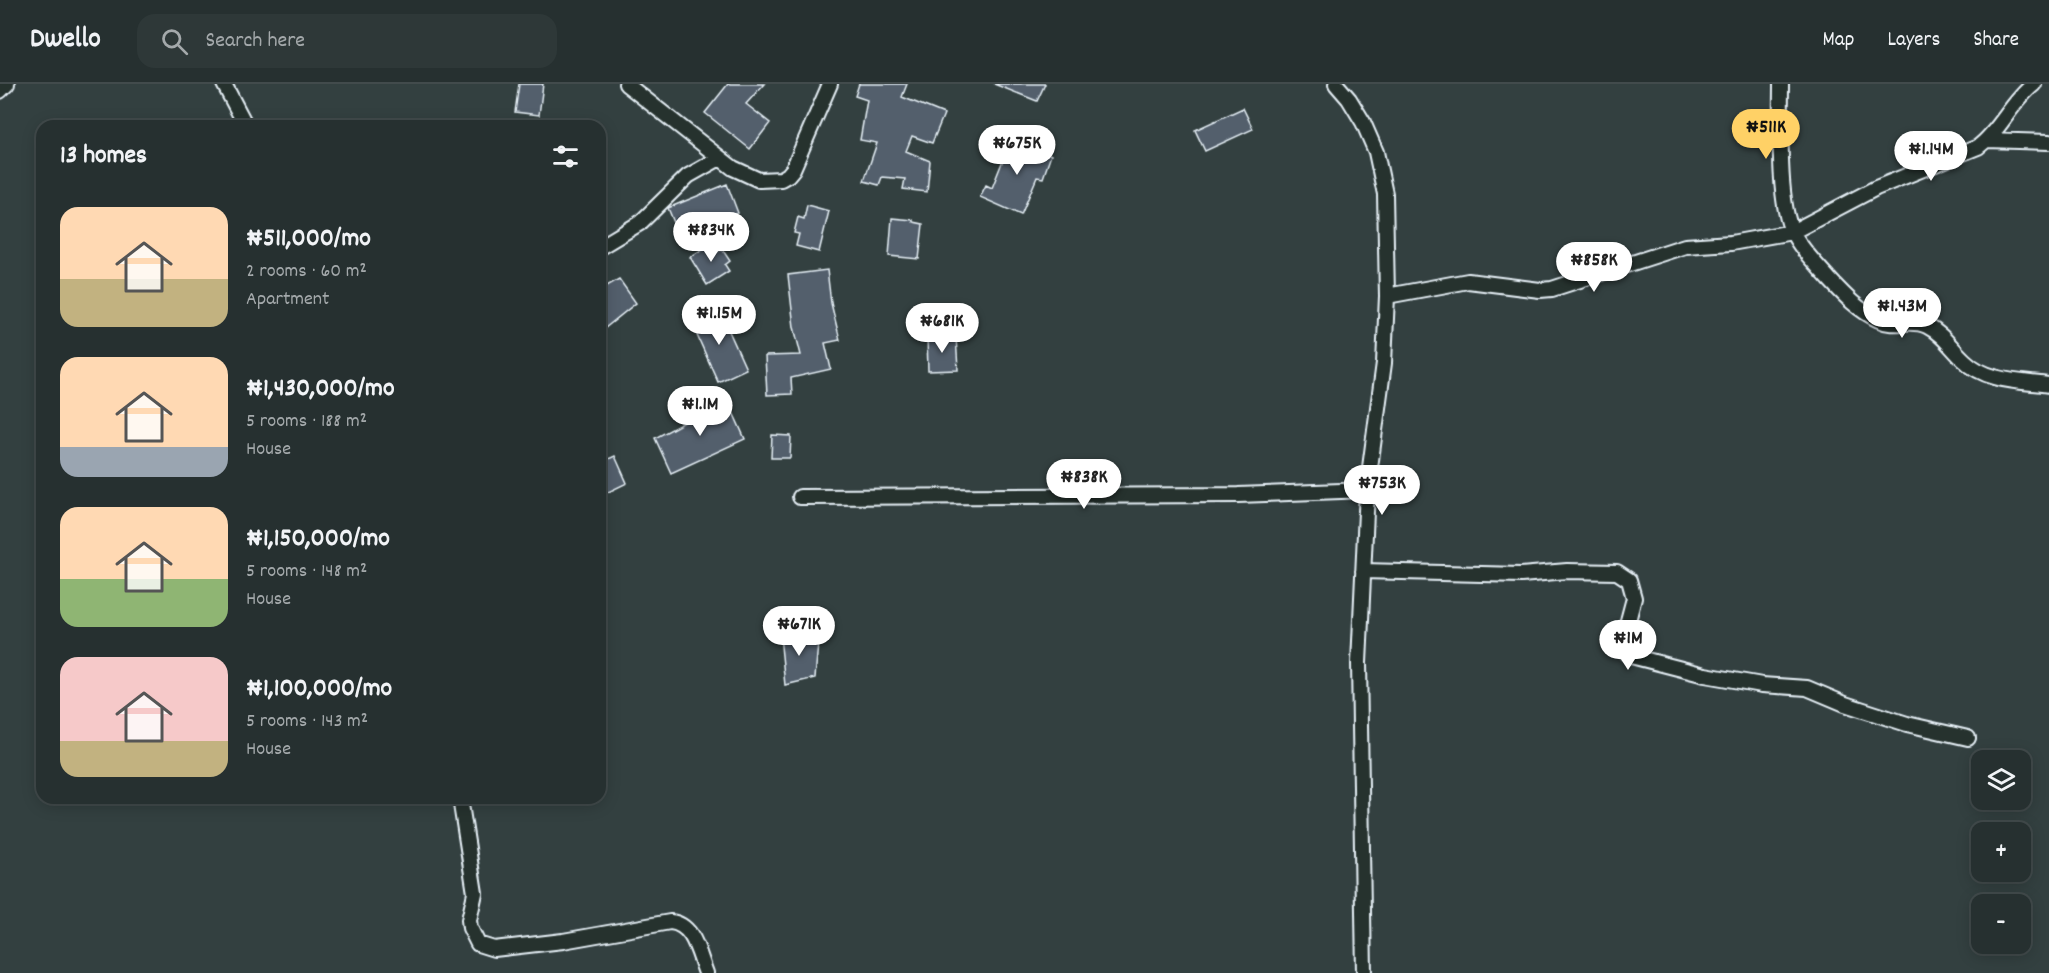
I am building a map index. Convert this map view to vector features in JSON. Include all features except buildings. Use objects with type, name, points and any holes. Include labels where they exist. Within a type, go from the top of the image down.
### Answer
[{"type":"street","points":[[0,91],[7,84]]},
{"type":"street","points":[[225,84],[243,120]]},
{"type":"street","points":[[626,84],[720,158],[747,176],[759,180],[781,179],[793,169],[830,84]]},
{"type":"street","points":[[1336,84],[1349,99],[1363,122],[1376,152],[1385,194],[1387,296],[1384,363],[1367,490],[1359,663],[1361,973]]},
{"type":"street","points":[[1781,84],[1783,181],[1786,210],[1792,232],[1805,252],[1864,312],[1892,324],[1914,321],[1924,324],[1937,331],[1970,365],[1995,378],[2049,385]]},
{"type":"street","points":[[1387,296],[1468,281],[1540,290],[1552,289],[1684,246],[1731,243],[1792,232],[1876,188],[1978,147],[1987,140],[2010,107],[2034,84]]},
{"type":"street","points":[[1987,140],[2049,142]]},
{"type":"street","points":[[606,243],[646,218],[688,176],[720,158]]},
{"type":"street","points":[[800,497],[1238,495],[1367,490]]},
{"type":"street","points":[[1363,571],[1521,575],[1567,571],[1617,572],[1629,580],[1634,598],[1621,647],[1630,656],[1705,675],[1762,685],[1807,688],[1845,704],[1907,724],[1968,738]]},
{"type":"street","points":[[461,804],[475,893],[469,920],[470,928],[478,944],[494,949],[670,922],[679,923],[689,930],[706,973]]}]
